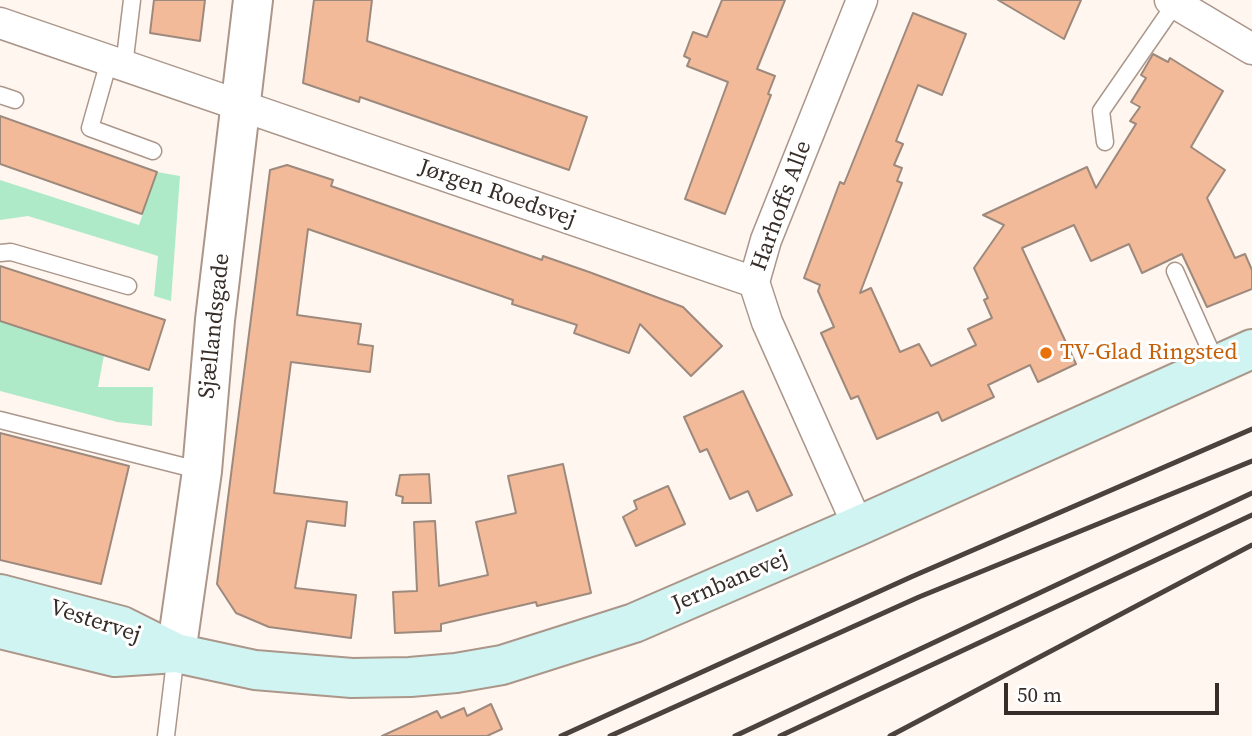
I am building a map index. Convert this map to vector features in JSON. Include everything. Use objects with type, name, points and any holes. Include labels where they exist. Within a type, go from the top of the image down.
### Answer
[{"type":"main road","name":"Jernbanevej","points":[[176,653],[255,670],[312,676],[410,677],[467,671],[545,653],[634,623],[858,526],[1252,349]]},
{"type":"main road","name":"Vestervej","points":[[0,594],[122,626],[176,653]]},
{"type":"main road","name":"Vestervej","points":[[0,629],[115,657],[176,653]]},
{"type":"street","name":"Sjællandsgade","points":[[176,653],[202,471],[215,320],[253,0]]},
{"type":"street","name":"Harhoffs Alle","points":[[858,526],[767,322],[754,282],[766,240],[862,0]]},
{"type":"street","points":[[1172,2],[1252,49]]},
{"type":"street","name":"Jørgen Roedsvej","points":[[0,23],[754,282]]},
{"type":"lane","points":[[132,0],[116,63],[90,128],[153,151]]},
{"type":"lane","points":[[1105,142],[1101,111],[1172,2]]},
{"type":"lane","points":[[0,253],[11,251],[128,286]]},
{"type":"lane","points":[[1175,271],[1217,365]]},
{"type":"lane","points":[[0,421],[202,471]]},
{"type":"lane","points":[[166,736],[176,653]]},
{"type":"green space","points":[[157,172],[180,176],[171,301],[154,296],[158,256],[28,216],[0,220],[0,180],[139,225]]},
{"type":"green space","points":[[0,321],[104,355],[98,387],[153,387],[152,426],[117,422],[0,391]]},
{"type":"building","points":[[154,0],[205,0],[200,41],[150,33]]},
{"type":"building","points":[[314,0],[372,0],[367,41],[587,117],[569,170],[360,97],[359,102],[303,83]]},
{"type":"building","points":[[722,0],[785,0],[757,69],[775,76],[768,94],[771,95],[725,214],[685,199],[728,82],[687,66],[690,59],[684,56],[693,32],[707,37]]},
{"type":"building","points":[[998,0],[1081,0],[1064,39]]},
{"type":"building","points":[[913,13],[966,34],[942,95],[918,85],[896,141],[903,144],[894,165],[902,168],[897,181],[902,183],[860,293],[871,288],[900,352],[919,344],[931,366],[976,345],[968,329],[992,318],[984,300],[988,298],[974,268],[1004,225],[983,215],[1087,167],[1096,188],[1136,124],[1130,121],[1140,107],[1131,102],[1146,78],[1141,75],[1153,54],[1168,62],[1170,58],[1223,91],[1191,147],[1225,170],[1207,198],[1235,258],[1245,254],[1252,270],[1252,289],[1207,307],[1182,254],[1142,273],[1129,244],[1091,261],[1074,225],[1022,248],[1076,364],[1038,382],[1030,365],[988,385],[994,397],[942,421],[938,412],[877,439],[858,396],[851,399],[821,333],[834,327],[818,291],[820,285],[804,278],[840,182],[844,184]]},
{"type":"building","points":[[0,116],[157,172],[142,214],[0,164]]},
{"type":"building","points":[[287,165],[333,180],[331,186],[542,260],[543,256],[683,307],[722,346],[691,376],[640,324],[629,353],[574,333],[577,325],[512,304],[513,300],[308,229],[297,315],[361,324],[358,344],[373,346],[370,372],[291,362],[274,493],[347,502],[345,526],[307,521],[295,588],[356,595],[351,638],[269,627],[236,613],[217,584],[270,170]]},
{"type":"building","points":[[0,266],[165,320],[149,370],[0,321]]},
{"type":"building","points":[[743,391],[792,495],[757,511],[748,491],[730,499],[707,449],[700,452],[684,417]]},
{"type":"building","points":[[0,433],[129,466],[101,584],[0,560]]},
{"type":"building","points":[[563,464],[591,593],[537,606],[536,602],[441,624],[441,631],[395,633],[393,592],[417,591],[414,522],[435,521],[439,586],[488,575],[476,522],[516,513],[508,476]]},
{"type":"building","points":[[429,474],[431,503],[402,503],[403,497],[396,495],[400,475]]},
{"type":"building","points":[[668,486],[685,524],[636,546],[623,517],[637,509],[634,501]]},
{"type":"building","points":[[491,704],[502,729],[487,736],[382,736],[437,711],[441,718],[464,708],[467,716]]},
{"type":"railway","points":[[561,736],[911,577],[1252,429]]},
{"type":"railway","points":[[610,736],[919,597],[1252,461]]},
{"type":"railway","points":[[735,736],[1252,493]]},
{"type":"railway","points":[[780,736],[1252,515]]},
{"type":"railway","points":[[890,736],[1252,545]]},
{"type":"place","name":"TV-Glad Ringsted","points":[[1046,353]]}]
